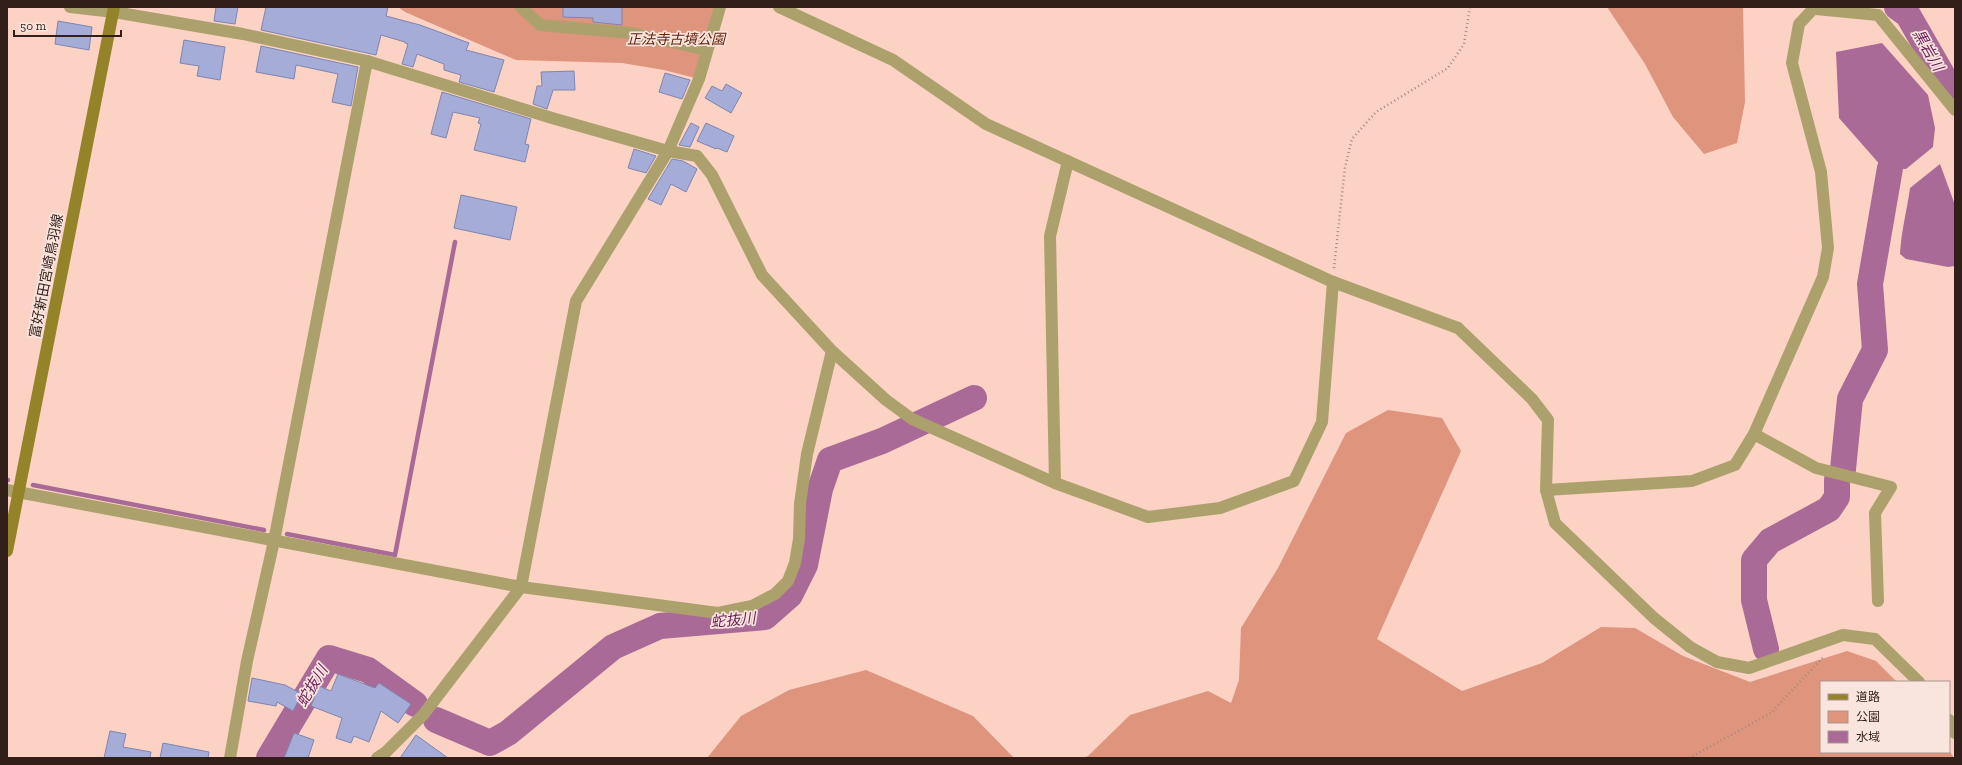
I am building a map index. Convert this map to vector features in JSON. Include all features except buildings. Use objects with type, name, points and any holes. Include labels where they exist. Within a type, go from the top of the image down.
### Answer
[{"type":"main road","name":"富好新田宮崎鳥羽線","points":[[7,551],[13,491],[114,10]]},
{"type":"street","points":[[70,7],[114,10],[243,34],[367,62],[552,118],[668,151],[697,156],[712,175],[762,275],[832,351],[886,400],[912,419],[1055,483],[1148,516],[1220,508],[1294,481],[1322,422],[1333,282]]},
{"type":"street","points":[[521,7],[540,26],[631,33],[707,50]]},
{"type":"street","points":[[377,758],[386,752],[423,715],[521,587],[576,301],[668,151],[699,79],[720,7]]},
{"type":"street","points":[[779,7],[893,60],[986,124],[1333,282],[1458,328],[1532,400],[1548,420],[1546,490],[1555,523],[1654,618],[1690,647],[1717,662],[1749,668],[1843,634],[1875,639],[1918,681]]},
{"type":"street","points":[[1546,490],[1692,481],[1735,465],[1754,434],[1823,277],[1828,248],[1821,172],[1792,63],[1799,24],[1815,8],[1878,15],[1955,110]]},
{"type":"street","points":[[230,758],[247,662],[274,541],[367,62]]},
{"type":"street","points":[[1055,483],[1050,236],[1068,161]]},
{"type":"street","points":[[13,491],[521,587],[718,613],[752,606],[775,594],[788,581],[795,564],[799,539],[800,504],[807,454],[832,351]]},
{"type":"street","points":[[1754,434],[1816,468],[1891,487],[1875,513],[1878,601]]},
{"type":"street","points":[[1950,722],[1955,733]]},
{"type":"path","points":[[1333,282],[1345,167],[1352,139],[1376,112],[1448,68],[1464,44],[1470,7]]},
{"type":"path","points":[[1689,758],[1771,713],[1827,651]]},
{"type":"green space","name":"正法寺古墳公園","points":[[398,7],[720,7],[699,79],[664,70],[622,63],[516,60],[405,12]]},
{"type":"green space","points":[[1607,7],[1743,7],[1745,102],[1737,143],[1704,154],[1673,117],[1645,64]]},
{"type":"green space","points":[[1388,410],[1442,418],[1461,451],[1377,639],[1462,691],[1542,663],[1601,627],[1635,628],[1683,656],[1750,682],[1847,651],[1876,661],[1896,681],[1820,681],[1820,753],[1950,753],[1950,752],[1954,758],[1082,758],[1088,756],[1130,715],[1208,691],[1231,703],[1239,680],[1241,628],[1278,568],[1346,433]]},
{"type":"green space","points":[[866,670],[973,716],[1014,758],[707,758],[741,716],[789,690]]},
{"type":"water","points":[[1882,43],[1928,95],[1935,128],[1933,147],[1906,169],[1883,168],[1839,118],[1836,52]]},
{"type":"water","points":[[1940,164],[1955,205],[1955,266],[1948,267],[1906,259],[1900,254],[1910,188]]},
{"type":"waterway","name":"黒岩川","points":[[1897,7],[1908,15],[1955,97]]},
{"type":"waterway","points":[[1843,469],[1850,399],[1875,350],[1870,284],[1890,168]]},
{"type":"waterway","points":[[287,534],[395,555],[455,242]]},
{"type":"waterway","name":"蛇抜川","points":[[436,720],[490,743],[508,733],[613,647],[660,626],[765,617],[790,595],[805,565],[820,489],[830,460],[882,441],[974,398]]},
{"type":"waterway","points":[[1766,649],[1754,600],[1754,560],[1770,541],[1829,509],[1837,497],[1837,480]]},
{"type":"waterway","points":[[33,485],[264,530]]},
{"type":"waterway","name":"蛇抜川","points":[[269,758],[329,658],[368,670],[415,704]]}]
